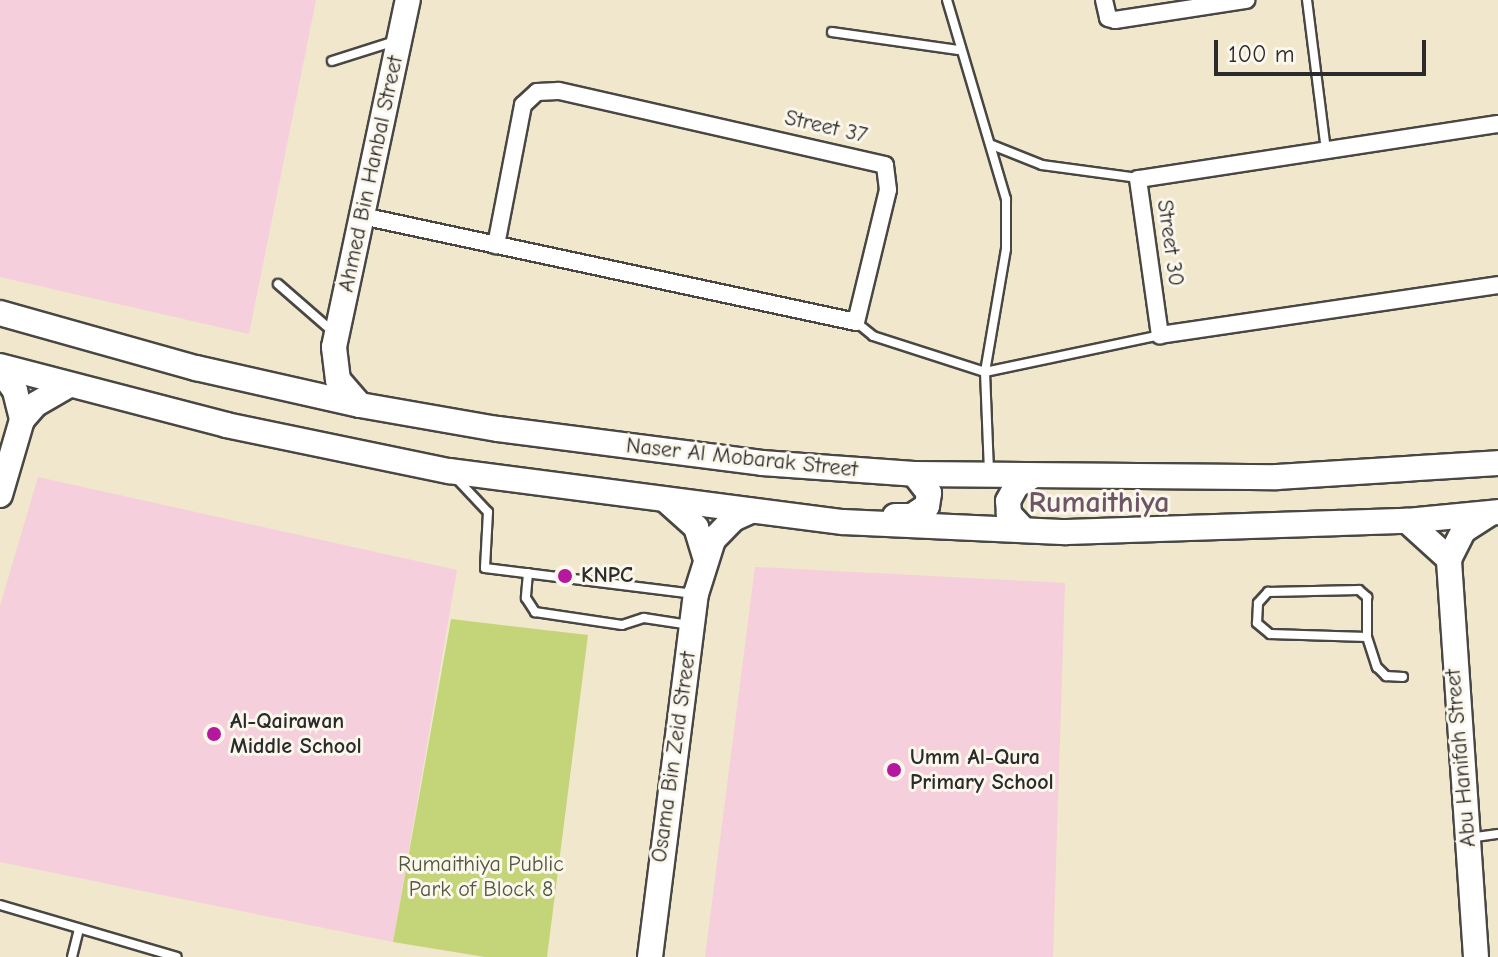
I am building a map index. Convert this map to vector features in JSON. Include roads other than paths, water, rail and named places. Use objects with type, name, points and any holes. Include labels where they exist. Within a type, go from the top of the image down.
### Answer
[{"type":"street","name":"Ahmed Bin Hanbal Street","points":[[360,405],[338,380],[336,341],[408,0]]},
{"type":"street","points":[[1104,0],[1108,18],[1115,20],[1246,0]]},
{"type":"street","name":"Street 37","points":[[496,245],[523,105],[537,92],[589,98],[885,165],[888,190],[856,322]]},
{"type":"street","name":"Street 30","points":[[1160,335],[1138,179],[1498,124]]},
{"type":"street","points":[[362,216],[856,322]]},
{"type":"street","points":[[1160,335],[1498,285]]},
{"type":"street","name":"Naser Al Mobarak Street","points":[[0,313],[295,391],[360,405],[633,448],[914,474],[1031,477],[1277,477],[1498,463]]},
{"type":"street","name":"Ahmed Bin Hanbal Street","points":[[295,391],[318,372],[336,341]]},
{"type":"street","points":[[0,368],[313,445],[449,471],[843,522],[1067,532],[1407,521],[1494,513]]},
{"type":"street","points":[[0,368],[15,391],[22,420]]},
{"type":"street","points":[[0,495],[22,420],[36,404],[69,385]]},
{"type":"street","points":[[843,522],[856,514],[922,513],[929,493],[914,474]]},
{"type":"street","points":[[1023,529],[1009,514],[1008,501],[1031,477]]},
{"type":"street","points":[[663,500],[690,518],[705,557]]},
{"type":"street","name":"Osama Bin Zeid Street","points":[[650,957],[696,594],[705,557],[718,532],[751,511]]},
{"type":"street","points":[[1407,521],[1449,559],[1463,531],[1494,513]]},
{"type":"street","name":"Abu Hanifah Street","points":[[1449,559],[1476,957]]},
{"type":"lane","points":[[947,0],[958,50],[1003,184],[1007,235],[985,372],[990,475]]},
{"type":"lane","points":[[1307,0],[1326,150]]},
{"type":"lane","points":[[832,32],[958,50]]},
{"type":"lane","points":[[332,61],[400,39]]},
{"type":"lane","points":[[992,145],[1042,165],[1138,179]]},
{"type":"lane","points":[[278,284],[336,341]]},
{"type":"lane","points":[[856,322],[873,336],[985,372],[1160,335]]},
{"type":"lane","points":[[449,471],[488,512],[485,568],[696,594]]},
{"type":"lane","points":[[528,573],[526,598],[535,612],[622,625],[644,618],[691,626]]},
{"type":"lane","points":[[1367,637],[1270,634],[1257,623],[1258,603],[1268,592],[1359,590],[1367,597],[1367,637],[1377,667],[1386,676],[1403,677]]},
{"type":"lane","points":[[1469,838],[1498,834]]},
{"type":"lane","points":[[0,905],[177,957]]},
{"type":"lane","points":[[72,957],[79,929]]},
{"type":"place","name":"KNPC","points":[[565,576]]},
{"type":"place","name":"Al-Qairawan Middle School","points":[[214,734]]},
{"type":"place","name":"Umm Al-Qura Primary School","points":[[894,770]]},
{"type":"district","name":"Rumaithiya","points":[[1099,503]]},
{"type":"park label","name":"Rumaithiya Public Park of Block 8","points":[[481,876]]}]
